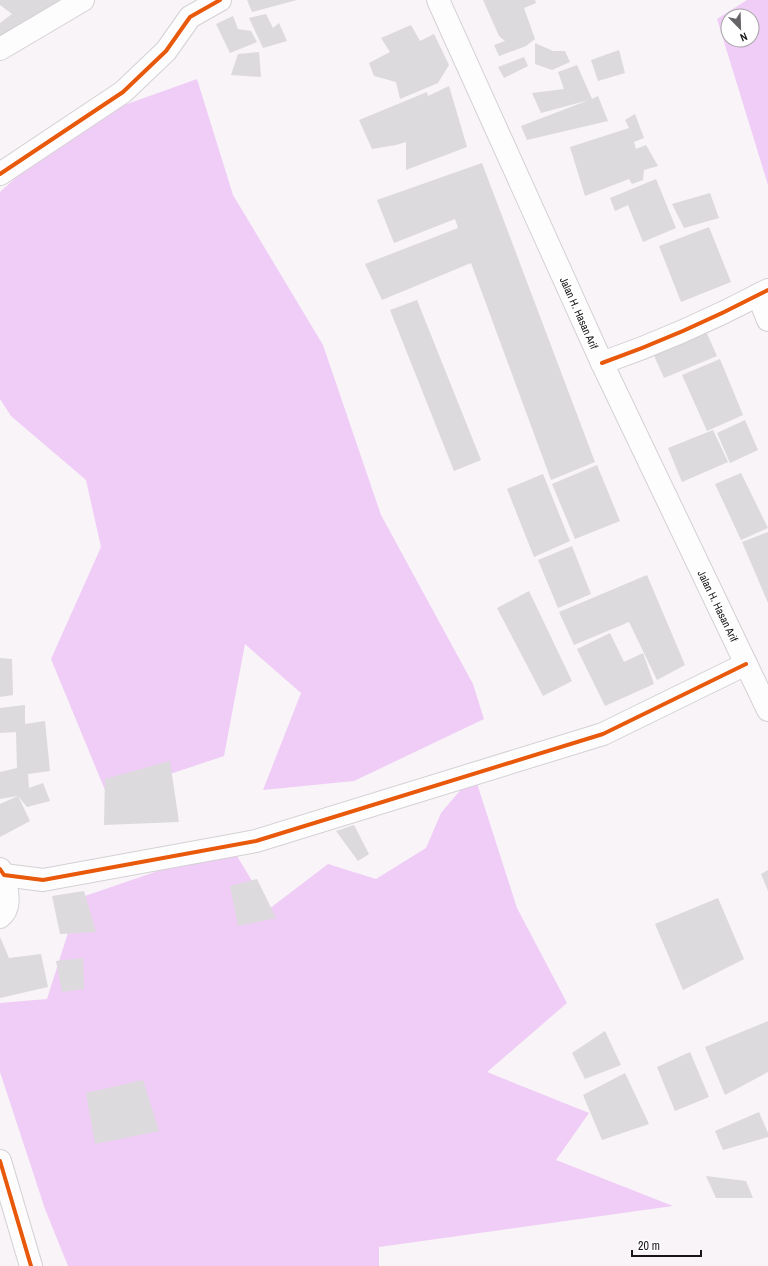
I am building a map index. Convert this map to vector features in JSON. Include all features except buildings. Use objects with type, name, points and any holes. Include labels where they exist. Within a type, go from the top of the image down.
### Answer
[{"type":"street","points":[[0,49],[83,0]]},
{"type":"street","points":[[0,172],[123,92],[166,51],[190,17],[220,0]]},
{"type":"street","name":"Jalan H. Hasan Arif","points":[[438,0],[602,363],[768,710]]},
{"type":"street","points":[[602,363],[651,346],[763,292],[768,320]]},
{"type":"street","points":[[0,917],[5,913],[8,905],[2,872],[43,880],[256,841],[603,734],[746,664]]},
{"type":"street","points":[[0,1161],[31,1266]]},
{"type":"shaded area","points":[[747,0],[768,0],[768,185],[726,48],[760,48],[760,8],[734,8]]},
{"type":"shaded area","points":[[720,17],[720,29],[717,19]]},
{"type":"shaded area","points":[[197,79],[233,195],[323,345],[381,515],[473,684],[484,719],[354,781],[263,790],[301,693],[245,644],[224,756],[107,795],[51,659],[101,547],[86,480],[11,416],[0,399],[0,192],[77,122]]},
{"type":"shaded area","points":[[474,774],[517,908],[567,1003],[487,1072],[589,1113],[556,1160],[673,1206],[379,1247],[379,1266],[68,1266],[45,1209],[0,1072],[0,1003],[47,999],[79,898],[231,846],[269,909],[328,864],[376,879],[426,848],[441,813]]},
{"type":"cycle path","points":[[0,174],[123,92],[166,51],[190,17],[220,0]]},
{"type":"cycle path","points":[[602,363],[686,330],[768,290]]},
{"type":"cycle path","points":[[0,869],[4,875],[43,880],[256,841],[603,734],[746,664]]},
{"type":"cycle path","points":[[0,1161],[31,1266]]}]
